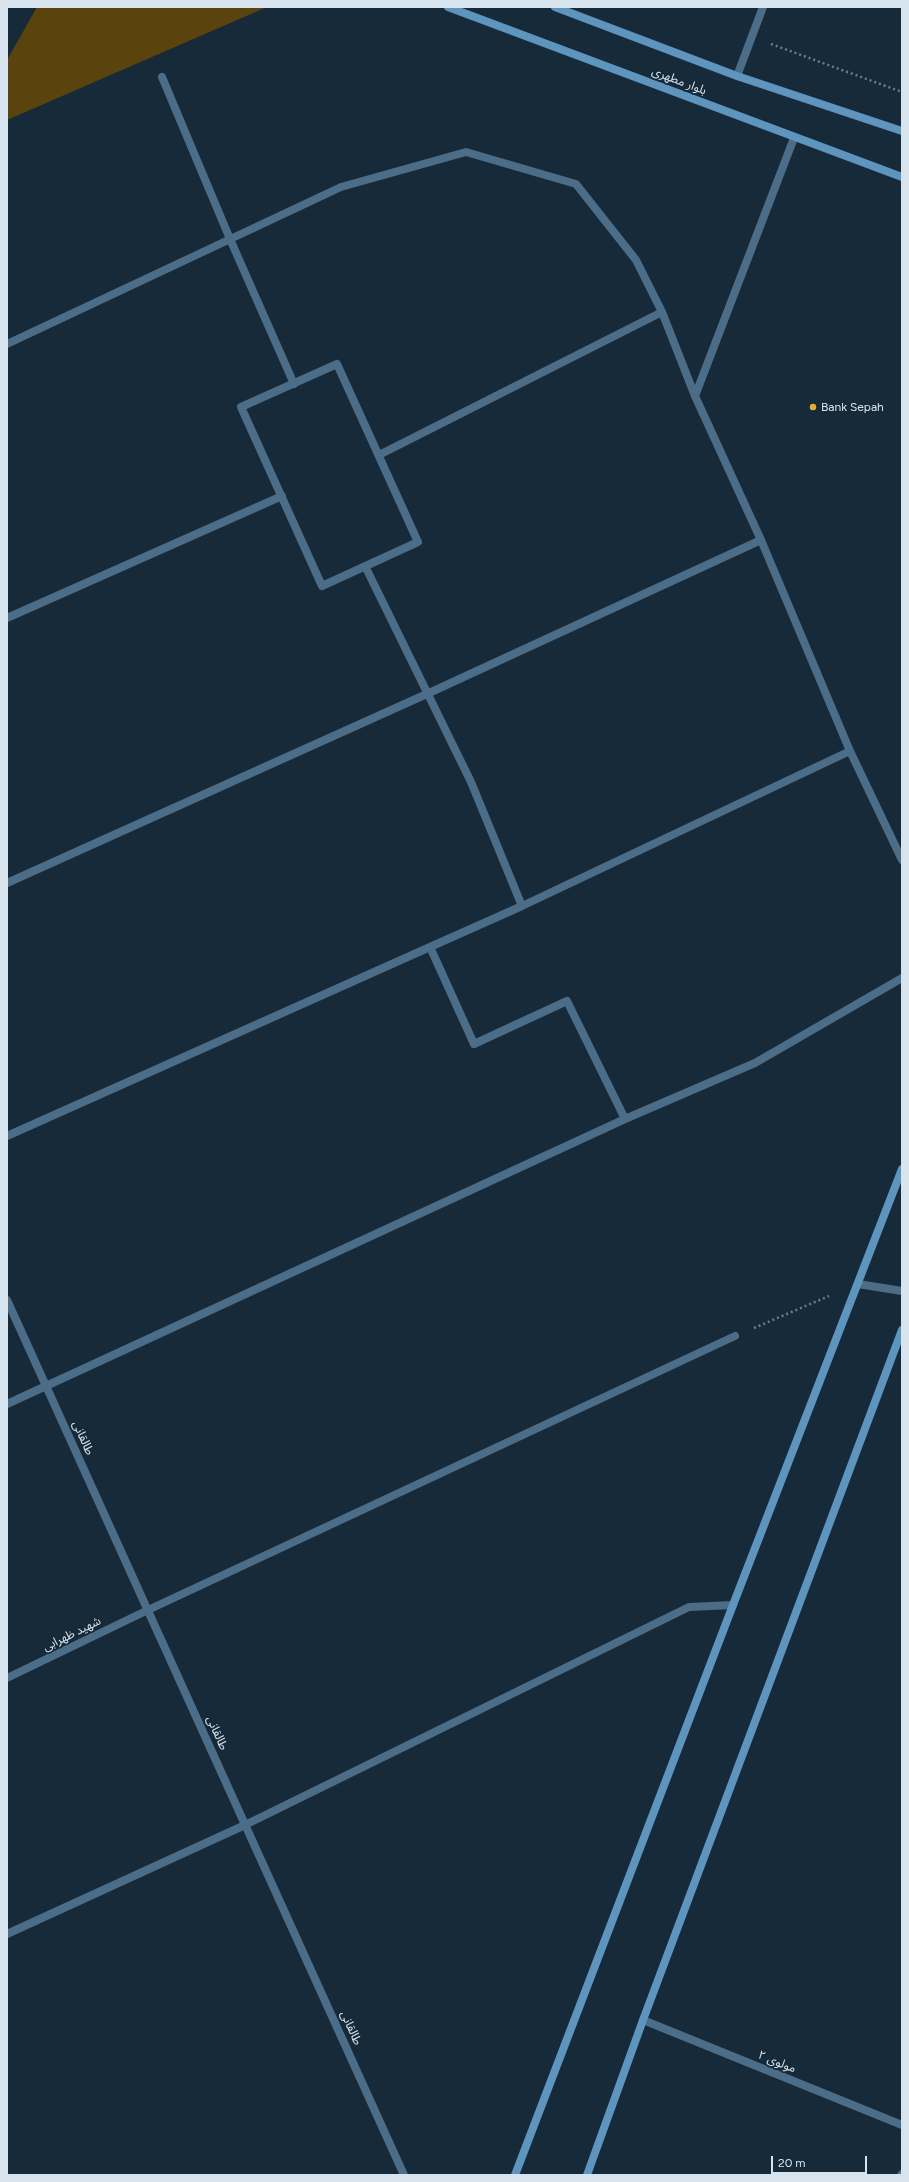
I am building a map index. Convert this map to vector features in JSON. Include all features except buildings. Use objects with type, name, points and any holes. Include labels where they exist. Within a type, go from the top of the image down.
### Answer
[{"type":"main road","name":"بلوار مطهری","points":[[448,7],[794,138],[902,177]]},
{"type":"main road","name":"بلوار مطهری","points":[[555,7],[737,76],[902,131]]},
{"type":"main road","points":[[515,2175],[732,1605],[902,1169]]},
{"type":"main road","points":[[587,2175],[643,2020],[902,1330]]},
{"type":"street","points":[[737,76],[763,7]]},
{"type":"street","points":[[162,78],[230,239],[294,384]]},
{"type":"street","points":[[695,396],[794,138]]},
{"type":"street","points":[[7,344],[341,187],[466,152],[576,184],[636,260],[662,312],[695,396],[761,540],[850,751],[902,860]]},
{"type":"street","points":[[379,455],[662,312]]},
{"type":"street","points":[[337,364],[379,455],[418,542],[322,586],[241,408],[337,364]]},
{"type":"street","points":[[7,618],[282,496]]},
{"type":"street","points":[[7,884],[429,694],[761,540]]},
{"type":"street","points":[[365,566],[471,782],[522,906]]},
{"type":"street","points":[[7,1136],[522,906],[850,751]]},
{"type":"street","points":[[430,947],[474,1044],[567,1001],[625,1119]]},
{"type":"street","points":[[7,1404],[625,1119],[755,1063],[902,978]]},
{"type":"street","points":[[858,1284],[902,1291]]},
{"type":"street","name":"طالقانی","points":[[7,1300],[404,2175]]},
{"type":"street","name":"شهید ظهرابی","points":[[7,1678],[148,1610],[735,1336]]},
{"type":"street","points":[[7,1934],[245,1824],[689,1607],[732,1605]]},
{"type":"street","name":"مولوی ۲","points":[[643,2020],[902,2125]]},
{"type":"path","points":[[752,37],[902,92]]},
{"type":"path","points":[[735,1336],[858,1284]]},
{"type":"shaded area","points":[[37,7],[267,7],[7,120],[7,60]]},
{"type":"place","name":"Bank Sepah","points":[[813,407]]}]
